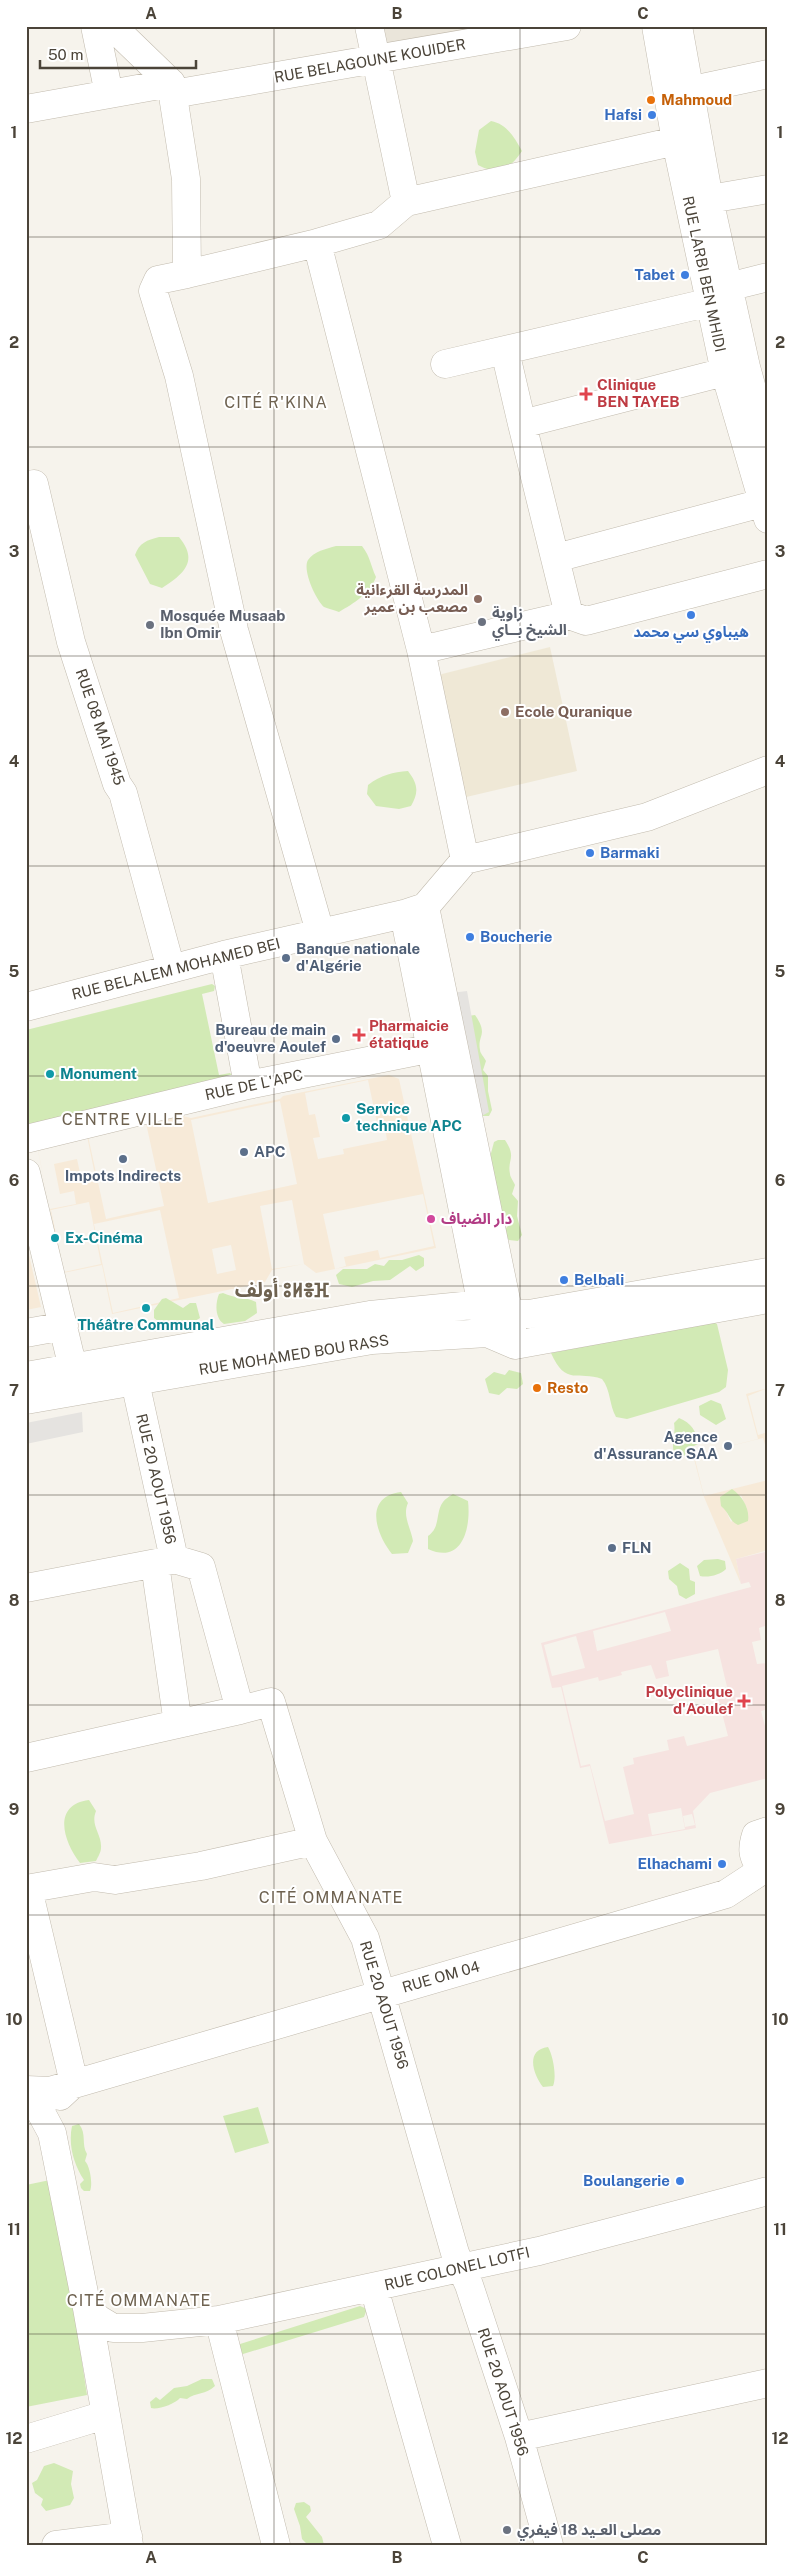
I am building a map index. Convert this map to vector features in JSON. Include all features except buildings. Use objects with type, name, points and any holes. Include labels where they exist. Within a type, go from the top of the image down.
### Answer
[{"type":"street","points":[[95,26],[109,94]]},
{"type":"street","points":[[112,26],[172,88],[186,179],[188,274]]},
{"type":"street","points":[[369,26],[406,202]]},
{"type":"street","name":"RUE BELAGOUNE KOUIDER","points":[[26,109],[109,94],[172,88],[376,60],[567,26]]},
{"type":"street","name":"RUE LARBI BEN MHIDI","points":[[656,26],[677,93],[736,370],[755,422],[768,447]]},
{"type":"street","name":"RUE LARBI BEN MHIDI","points":[[678,26],[676,141],[699,201]]},
{"type":"street","points":[[677,93],[768,74]]},
{"type":"street","points":[[320,932],[234,630],[178,376],[153,290],[158,280],[317,244],[379,226],[406,202],[676,141]]},
{"type":"street","points":[[699,201],[768,188]]},
{"type":"street","points":[[317,244],[421,650],[465,860]]},
{"type":"street","points":[[445,364],[506,351],[720,294],[768,278]]},
{"type":"street","points":[[506,351],[569,615]]},
{"type":"street","points":[[522,424],[736,370]]},
{"type":"street","name":"RUE LARBI BEN MHIDI","points":[[755,422],[765,511]]},
{"type":"street","name":"RUE 08 MAI 1945","points":[[34,484],[71,642],[117,784],[123,793],[171,969]]},
{"type":"street","points":[[556,558],[765,511]]},
{"type":"street","points":[[421,650],[569,615],[586,621],[768,574]]},
{"type":"street","points":[[768,770],[648,817],[465,860],[414,910],[442,1046],[510,1313],[515,1345],[768,1299]]},
{"type":"street","name":"RUE BELALEM MOHAMED BEI","points":[[26,1007],[224,955],[414,910]]},
{"type":"street","points":[[224,955],[248,1085]]},
{"type":"street","points":[[442,1046],[487,1333]]},
{"type":"street","name":"RUE DE L'APC","points":[[26,1139],[248,1085],[442,1046]]},
{"type":"street","points":[[26,1173],[76,1380]]},
{"type":"street","name":"RUE MOHAMED BOU RASS","points":[[26,1400],[76,1380],[132,1370],[370,1316],[482,1304],[510,1313],[529,1314],[768,1272]]},
{"type":"street","points":[[26,1333],[64,1326]]},
{"type":"street","name":"RUE MOHAMED BOU RASS","points":[[132,1370],[372,1340],[487,1333],[515,1345]]},
{"type":"street","name":"RUE 20 AOUT 1956","points":[[132,1370],[164,1562],[201,1567],[240,1710],[272,1702],[313,1841],[365,1938],[383,1994],[455,2252],[519,2436],[549,2545]]},
{"type":"street","name":"RUE MOHAMED BOU RASS","points":[[26,1376],[76,1380]]},
{"type":"street","points":[[26,1588],[164,1562],[178,1724]]},
{"type":"street","points":[[26,1758],[240,1710]]},
{"type":"street","points":[[766,1869],[759,1866],[752,1846],[756,1835],[768,1832]]},
{"type":"street","points":[[52,2133],[54,2106],[60,2096],[74,2083],[27,1889],[94,1877],[115,1880],[200,1866],[313,1841]]},
{"type":"street","name":"RUE OM 04","points":[[26,2090],[50,2091],[726,1894],[766,1869]]},
{"type":"street","name":"RUE COLONEL LOTFI","points":[[26,2096],[38,2107],[52,2133],[87,2308],[128,2540]]},
{"type":"street","name":"RUE COLONEL LOTFI","points":[[87,2308],[98,2319],[113,2328],[142,2328],[219,2320],[462,2269],[768,2191]]},
{"type":"street","points":[[374,2288],[447,2545]]},
{"type":"street","points":[[219,2320],[276,2545]]},
{"type":"street","name":"RUE COLONEL LOTFI","points":[[101,2383],[106,2358],[116,2345],[142,2328]]},
{"type":"street","points":[[519,2436],[768,2383]]},
{"type":"street","points":[[26,2439],[105,2415]]},
{"type":"street","points":[[56,2545],[128,2540]]},
{"type":"shaded area","points":[[380,26],[514,26],[385,47]]},
{"type":"shaded area","name":"Ecole Quranique","points":[[550,647],[577,771],[462,798],[438,675]]},
{"type":"shaded area","points":[[467,991],[489,1112],[474,1120],[451,993]]},
{"type":"shaded area","points":[[389,1075],[399,1079],[436,1248],[316,1273],[304,1264],[272,1270],[265,1282],[112,1314],[102,1265],[63,1273],[50,1209],[76,1204],[74,1191],[60,1194],[54,1164],[77,1159],[82,1182],[96,1180],[87,1136],[37,1145],[178,1115],[191,1118],[280,1099],[283,1096]],"holes":[[[368,1080],[377,1123],[384,1122],[387,1140],[343,1149],[344,1154],[318,1159],[313,1138],[320,1137],[315,1114],[309,1115],[305,1093]],[[280,1101],[297,1184],[208,1203],[191,1120]],[[146,1123],[164,1206],[106,1219],[88,1136]],[[423,1194],[434,1246],[380,1258],[378,1250],[344,1257],[346,1266],[335,1269],[323,1214]],[[292,1200],[304,1264],[272,1269],[260,1206]],[[89,1202],[101,1264],[64,1272],[51,1210]],[[160,1210],[179,1298],[113,1313],[94,1224]],[[231,1245],[236,1270],[217,1274],[212,1249]]]},
{"type":"shaded area","points":[[26,1242],[41,1307],[26,1310]]},
{"type":"shaded area","points":[[768,1388],[748,1396],[758,1435],[768,1432],[768,1455],[763,1438],[694,1455],[704,1496],[768,1480],[768,1561],[765,1551],[736,1559],[741,1584],[704,1497],[693,1455],[758,1439],[746,1394]],"holes":[[[741,1495],[747,1509],[731,1522],[726,1511]]]},
{"type":"shaded area","points":[[82,1412],[83,1432],[26,1444],[26,1423]]},
{"type":"shaded area","name":"Polyclinique d'Aoulef","points":[[765,1552],[768,1561],[768,1625],[759,1628],[761,1640],[752,1642],[757,1664],[768,1663],[768,1709],[761,1711],[768,1737],[768,1778],[710,1793],[693,1811],[696,1828],[609,1844],[590,1766],[580,1768],[561,1687],[552,1688],[541,1643],[751,1587],[749,1582],[741,1584],[736,1559]],"holes":[[[665,1612],[671,1631],[597,1651],[593,1631]],[[576,1636],[585,1668],[552,1676],[544,1645]],[[718,1649],[728,1691],[717,1694],[728,1736],[687,1746],[684,1736],[667,1740],[669,1750],[633,1758],[634,1764],[623,1767],[634,1814],[605,1821],[590,1764],[581,1766],[562,1686],[598,1677],[599,1681],[622,1675],[621,1672],[651,1665],[656,1679],[669,1676],[666,1661]],[[681,1808],[685,1829],[652,1835],[648,1814]],[[692,1814],[695,1825],[685,1827],[683,1816]]]},
{"type":"green space","points":[[491,121],[506,128],[522,151],[508,167],[498,170],[478,165],[475,152],[479,130]]},
{"type":"green space","points":[[159,537],[179,537],[188,553],[188,560],[182,572],[177,578],[162,588],[150,584],[135,555],[144,543]]},
{"type":"green space","points":[[336,546],[362,546],[376,577],[366,593],[339,612],[324,607],[314,592],[307,571],[308,560],[314,554]]},
{"type":"green space","points":[[408,771],[414,780],[416,788],[411,806],[399,809],[376,806],[367,794],[368,785],[387,775]]},
{"type":"green space","points":[[212,984],[215,986],[214,991],[202,994],[219,1075],[230,1073],[233,1076],[26,1128],[26,1030]]},
{"type":"green space","points":[[475,1015],[482,1031],[479,1045],[486,1061],[483,1070],[488,1076],[488,1091],[492,1110],[489,1116],[480,1116],[468,1016]]},
{"type":"green space","points":[[505,1140],[511,1155],[509,1169],[515,1185],[512,1194],[518,1201],[517,1216],[522,1235],[518,1241],[509,1240],[504,1236],[504,1230],[510,1224],[501,1211],[495,1192],[496,1182],[490,1157],[494,1142]]},
{"type":"green space","points":[[419,1255],[424,1258],[424,1266],[416,1271],[410,1266],[390,1280],[373,1281],[352,1287],[339,1284],[336,1275],[343,1269],[367,1269],[375,1264],[384,1266],[389,1260],[402,1260]]},
{"type":"green space","points":[[223,1293],[256,1302],[257,1313],[245,1321],[224,1324],[217,1315],[216,1306],[219,1294]]},
{"type":"green space","points":[[166,1298],[183,1308],[190,1303],[196,1303],[200,1318],[187,1326],[182,1325],[176,1329],[168,1329],[154,1318],[154,1310],[162,1299]]},
{"type":"green space","points":[[713,1322],[717,1324],[728,1370],[726,1387],[719,1392],[627,1419],[616,1417],[607,1388],[602,1379],[567,1374],[557,1364],[551,1353]]},
{"type":"green space","points":[[509,1370],[521,1373],[523,1384],[517,1389],[507,1388],[499,1395],[489,1393],[485,1379],[494,1372],[505,1375]]},
{"type":"green space","points":[[711,1400],[721,1404],[726,1419],[716,1425],[700,1415],[699,1406]]},
{"type":"green space","points":[[679,1418],[693,1428],[698,1444],[692,1447],[685,1456],[674,1453],[673,1449],[674,1423]]},
{"type":"green space","points":[[732,1489],[742,1499],[748,1512],[748,1521],[738,1525],[721,1506],[720,1497]]},
{"type":"green space","points":[[401,1492],[408,1503],[406,1517],[413,1541],[408,1553],[392,1554],[381,1537],[376,1517],[377,1509],[381,1501],[389,1495]]},
{"type":"green space","points":[[453,1494],[468,1501],[468,1522],[462,1541],[457,1548],[449,1552],[440,1553],[428,1549],[428,1536],[435,1528],[441,1506]]},
{"type":"green space","points":[[718,1559],[725,1561],[726,1569],[721,1573],[707,1577],[700,1576],[697,1566],[704,1560]]},
{"type":"green space","points":[[680,1563],[689,1569],[690,1580],[695,1582],[695,1594],[686,1599],[679,1595],[677,1586],[669,1579],[668,1571]]},
{"type":"green space","points":[[89,1800],[96,1811],[94,1821],[100,1838],[101,1850],[96,1861],[80,1863],[69,1845],[64,1825],[65,1817],[69,1809],[77,1803]]},
{"type":"green space","points":[[548,2047],[554,2066],[555,2077],[553,2086],[543,2087],[536,2076],[533,2063],[536,2053]]},
{"type":"green space","points":[[258,2107],[269,2143],[235,2153],[223,2116]]},
{"type":"green space","points":[[79,2124],[83,2132],[84,2146],[87,2154],[85,2161],[90,2175],[90,2191],[84,2191],[81,2188],[80,2184],[84,2180],[77,2168],[71,2147],[72,2126]]},
{"type":"green space","points":[[50,2180],[56,2191],[87,2395],[26,2407],[26,2185]]},
{"type":"green space","points":[[360,2306],[367,2309],[364,2317],[243,2354],[240,2352],[240,2344]]},
{"type":"green space","points":[[202,2379],[212,2379],[215,2386],[208,2391],[187,2399],[180,2398],[166,2406],[151,2408],[150,2402],[156,2397],[160,2400],[174,2388],[187,2386]]},
{"type":"green space","points":[[54,2463],[73,2471],[71,2484],[74,2498],[70,2505],[46,2511],[41,2505],[43,2499],[35,2493],[32,2483],[37,2480],[44,2466]]},
{"type":"green space","points":[[304,2502],[310,2506],[311,2511],[306,2517],[322,2537],[324,2545],[308,2545],[302,2539],[294,2509],[296,2503]]},
{"type":"place","name":"Mahmoud","points":[[651,100]]},
{"type":"place","name":"Hafsi","points":[[652,115]]},
{"type":"place","name":"Tabet","points":[[685,275]]},
{"type":"place","name":"Clinique BEN TAYEB","points":[[586,394]]},
{"type":"place","name":"المدرسة القرءانية مصعب بن عمير","points":[[478,599]]},
{"type":"place","name":"هيباوي سي محمد","points":[[691,615]]},
{"type":"place","name":"زاوية الشيخ بــاي","points":[[482,622]]},
{"type":"place","name":"Mosquée Musaab Ibn Omir","points":[[150,625]]},
{"type":"place","name":"Ecole Quranique","points":[[505,712]]},
{"type":"place","name":"Barmaki","points":[[590,853]]},
{"type":"place","name":"Boucherie","points":[[470,937]]},
{"type":"place","name":"Banque nationale d'Algérie","points":[[286,958]]},
{"type":"place","name":"Pharmaicie étatique","points":[[359,1035]]},
{"type":"place","name":"Bureau de main d'oeuvre Aoulef","points":[[336,1039]]},
{"type":"place","name":"Monument","points":[[50,1074]]},
{"type":"place","name":"Service technique APC","points":[[346,1118]]},
{"type":"place","name":"APC","points":[[244,1152]]},
{"type":"place","name":"Impots Indirects","points":[[123,1159]]},
{"type":"place","name":"دار الضياف","points":[[431,1219]]},
{"type":"place","name":"Ex-Cinéma","points":[[55,1238]]},
{"type":"place","name":"Belbali","points":[[564,1280]]},
{"type":"place","name":"Théâtre Communal","points":[[146,1308]]},
{"type":"place","name":"Resto","points":[[537,1388]]},
{"type":"place","name":"Agence d'Assurance SAA","points":[[728,1446]]},
{"type":"place","name":"FLN","points":[[612,1548]]},
{"type":"place","name":"Polyclinique d'Aoulef","points":[[744,1701]]},
{"type":"place","name":"Elhachami","points":[[722,1864]]},
{"type":"place","name":"Boulangerie","points":[[680,2181]]},
{"type":"place","name":"مصلى العـيد 18 فيفري","points":[[507,2530]]},
{"type":"district","name":"CITÉ R'KINA","points":[[276,402]]},
{"type":"district","name":"CENTRE VILLE","points":[[123,1119]]},
{"type":"district","name":"أولف ⵓⵍⴻⴼ","points":[[282,1290]]},
{"type":"district","name":"CITÉ OMMANATE","points":[[331,1897]]},
{"type":"district","name":"CITÉ OMMANATE","points":[[139,2300]]}]
